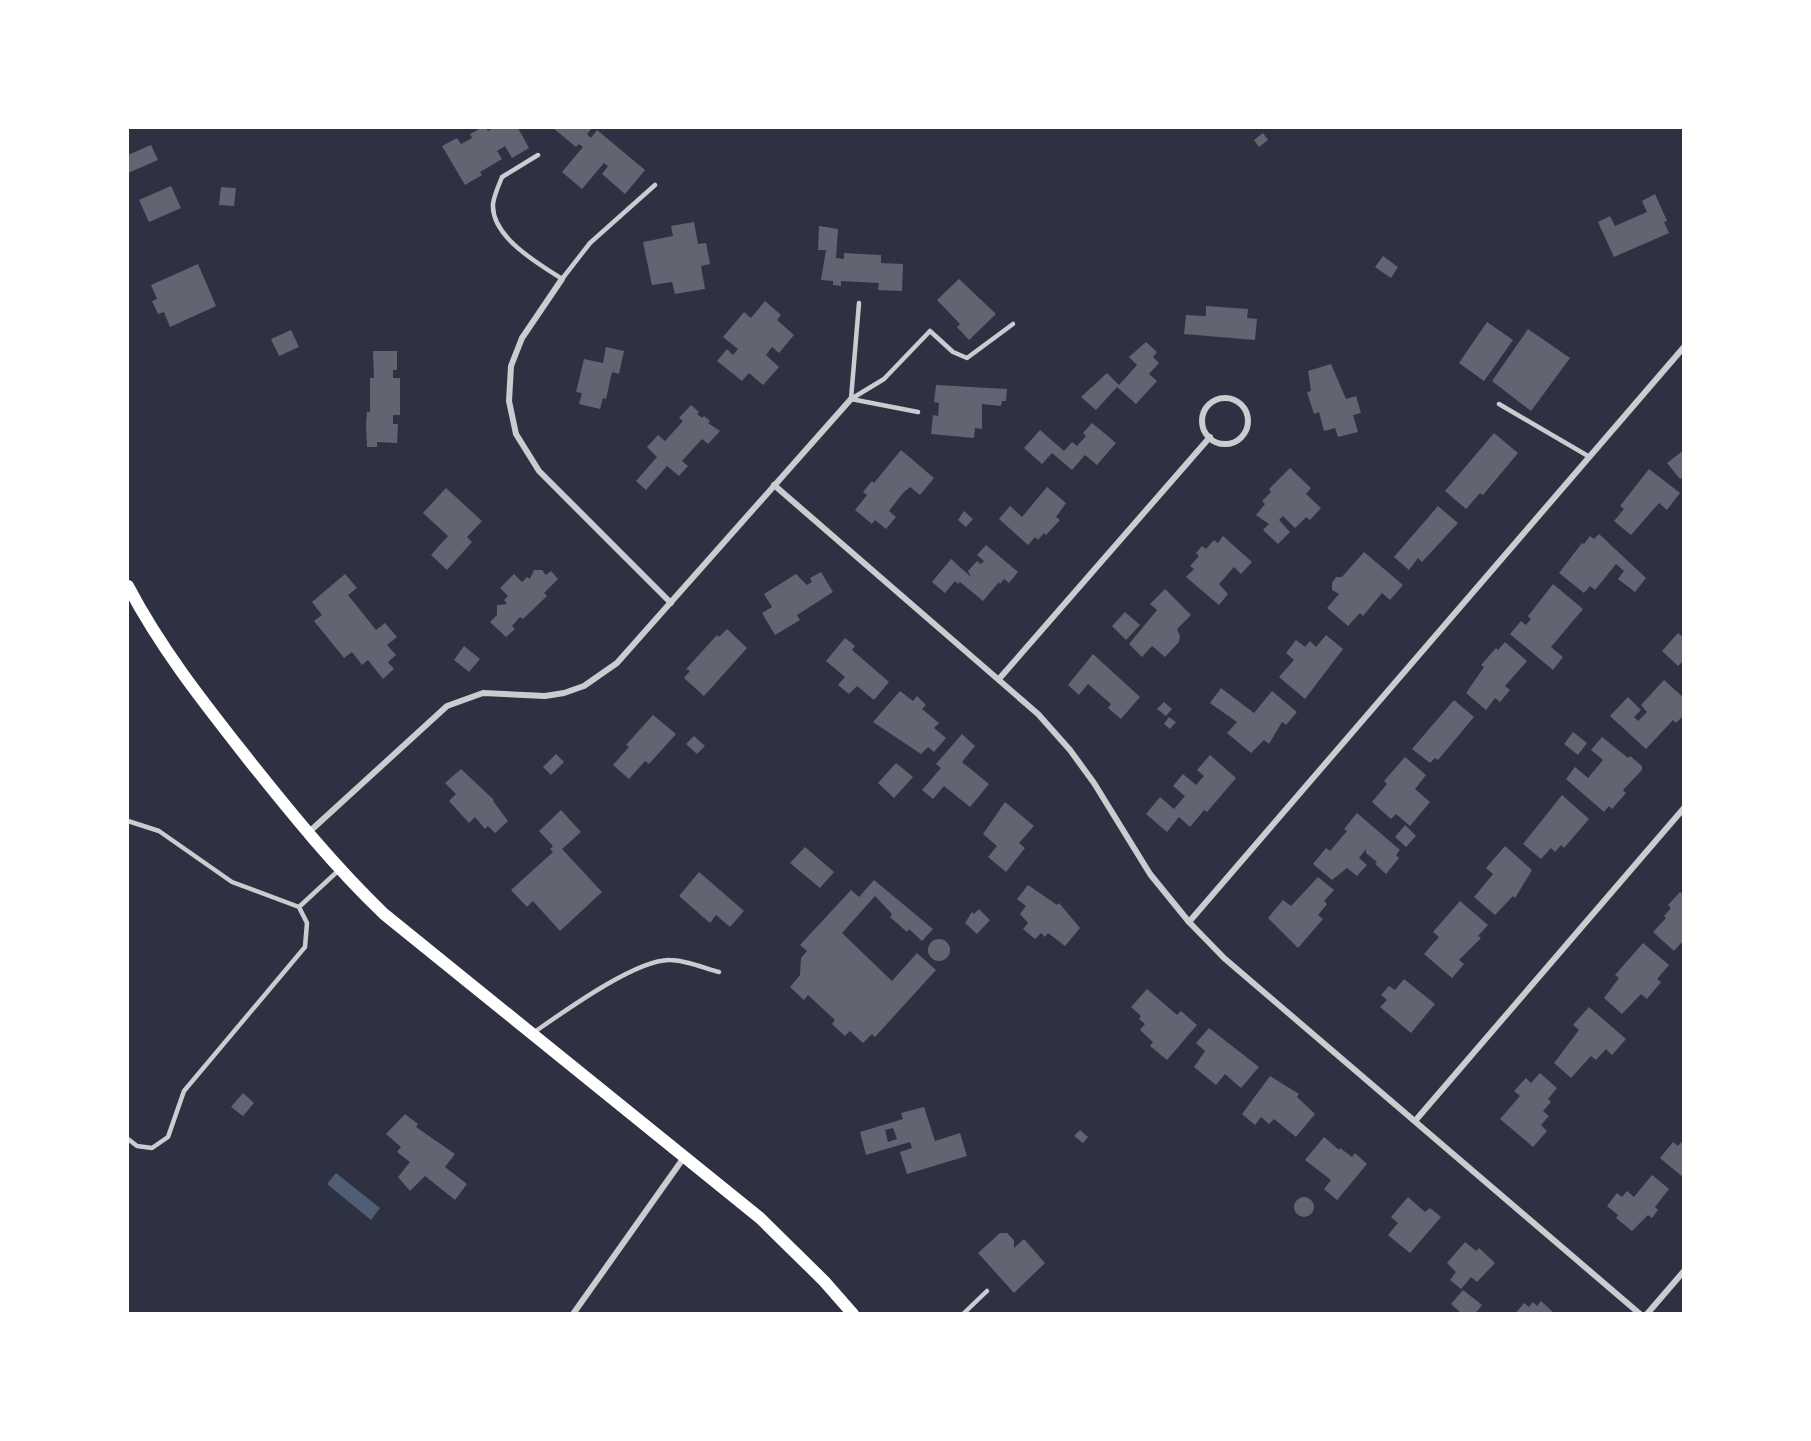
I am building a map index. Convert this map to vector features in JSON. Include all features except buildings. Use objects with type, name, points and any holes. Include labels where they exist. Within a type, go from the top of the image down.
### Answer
[{"type":"main road","points":[[128,586],[164,650],[192,689],[339,870],[384,914],[760,1218],[825,1281],[853,1314]]},
{"type":"street","points":[[562,279],[522,338],[511,366],[509,401],[516,434],[539,471],[671,603]]},
{"type":"street","points":[[1189,922],[1683,347]]},
{"type":"street","points":[[1227,397],[1239,402],[1247,412],[1248,426],[1242,437],[1230,444],[1217,442],[1210,437],[1202,422],[1205,409],[1214,400],[1227,397]]},
{"type":"street","points":[[308,834],[447,706],[483,693],[545,696],[584,686],[617,663],[851,399]]},
{"type":"street","points":[[999,679],[1210,437]]},
{"type":"street","points":[[774,485],[1038,714],[1070,750],[1150,874],[1189,922],[1224,958],[1640,1314]]},
{"type":"street","points":[[1415,1122],[1683,808]]},
{"type":"street","points":[[573,1314],[685,1156]]},
{"type":"street","points":[[1647,1314],[1683,1271]]},
{"type":"lane","points":[[538,155],[502,177],[493,206],[501,229],[516,249],[562,279],[590,243],[655,185]]},
{"type":"lane","points":[[851,399],[859,303]]},
{"type":"lane","points":[[851,399],[884,379],[930,332],[953,352],[967,358],[1013,324]]},
{"type":"lane","points":[[851,399],[918,412]]},
{"type":"lane","points":[[1499,404],[1588,456]]},
{"type":"lane","points":[[128,821],[159,831],[213,871],[240,886],[299,907],[308,923],[305,947],[184,1091],[168,1137],[152,1148],[136,1146],[128,1140]]},
{"type":"lane","points":[[299,907],[339,870]]},
{"type":"lane","points":[[532,1033],[563,1011],[643,965],[670,960],[719,972]]},
{"type":"lane","points":[[963,1314],[987,1291]]},
{"type":"water","points":[[336,1173],[380,1208],[371,1220],[327,1184]]}]
